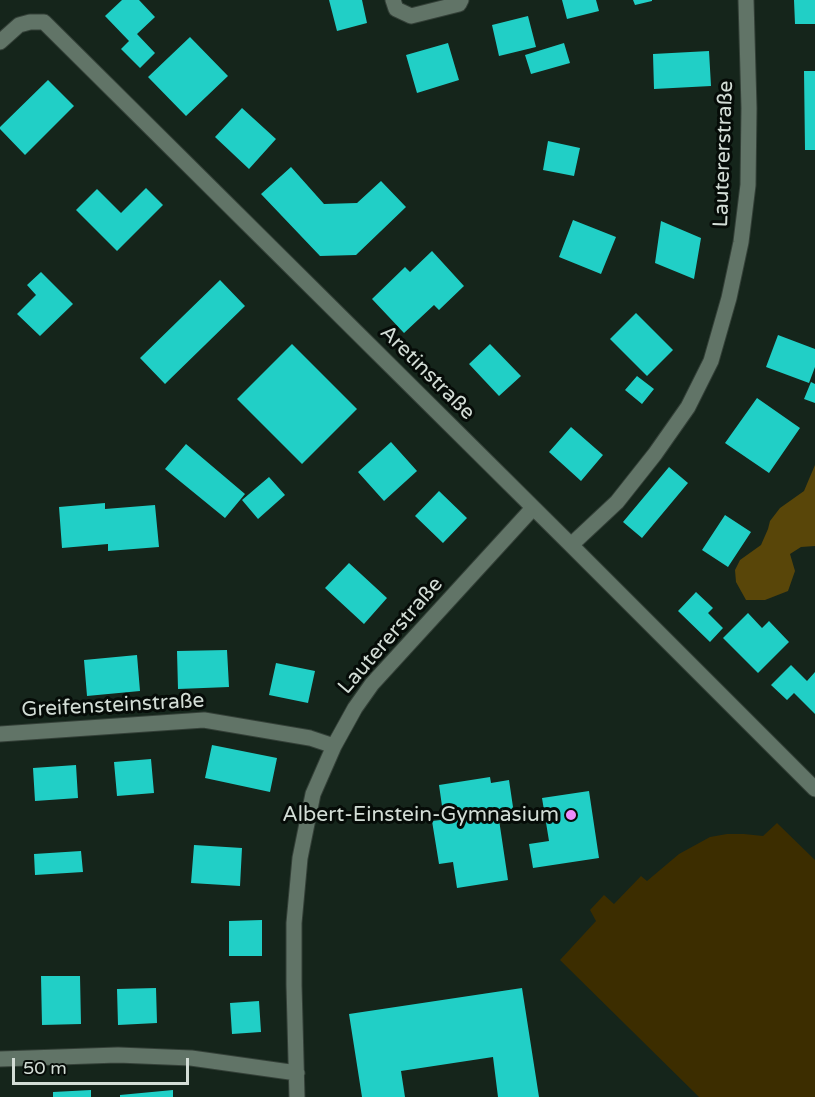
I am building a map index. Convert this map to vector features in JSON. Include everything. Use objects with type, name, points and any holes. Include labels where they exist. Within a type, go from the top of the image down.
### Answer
[{"type":"street","points":[[393,0],[396,9],[411,16],[459,4],[460,0]]},
{"type":"street","name":"Lautererstraße","points":[[571,545],[617,502],[655,454],[688,406],[711,361],[732,287],[741,242],[748,185],[749,108],[746,0]]},
{"type":"street","name":"Aretinstraße","points":[[0,42],[19,25],[44,22],[815,789]]},
{"type":"street","name":"Lautererstraße","points":[[297,1097],[294,923],[300,858],[313,794],[354,708],[372,684],[534,508]]},
{"type":"street","name":"Greifensteinstraße","points":[[0,734],[204,720],[310,738],[334,746]]},
{"type":"street","points":[[0,1059],[118,1055],[191,1058],[297,1073]]},
{"type":"shaded area","points":[[815,465],[815,546],[801,547],[790,554],[795,571],[788,591],[765,600],[746,600],[736,582],[735,570],[740,560],[761,545],[770,521],[780,508],[804,491]]},
{"type":"shaded area","points":[[777,823],[815,860],[815,1097],[699,1097],[560,960],[596,921],[590,910],[604,895],[614,904],[641,876],[647,881],[679,854],[710,837],[727,834],[763,836]]},
{"type":"building","points":[[122,0],[139,0],[155,17],[137,34],[155,53],[140,68],[121,49],[129,41],[105,16]]},
{"type":"building","points":[[329,0],[362,0],[367,23],[337,31]]},
{"type":"building","points":[[562,0],[596,0],[599,11],[567,19]]},
{"type":"building","points":[[633,0],[652,0],[652,1],[635,5]]},
{"type":"building","points":[[794,0],[815,0],[815,24],[795,24]]},
{"type":"building","points":[[528,16],[536,47],[499,56],[492,25]]},
{"type":"building","points":[[190,37],[228,76],[186,116],[148,77]]},
{"type":"building","points":[[448,43],[459,80],[417,93],[406,55]]},
{"type":"building","points":[[564,43],[570,63],[531,74],[525,55]]},
{"type":"building","points":[[709,51],[711,86],[654,89],[653,54]]},
{"type":"building","points":[[804,71],[815,71],[815,150],[805,150]]},
{"type":"building","points":[[48,80],[74,106],[25,155],[0,127]]},
{"type":"building","points":[[242,108],[276,139],[249,169],[215,137]]},
{"type":"building","points":[[548,141],[580,148],[574,176],[543,170]]},
{"type":"building","points":[[291,167],[324,204],[357,203],[381,181],[406,207],[356,255],[320,256],[261,194]]},
{"type":"building","points":[[146,188],[163,205],[117,251],[76,210],[97,189],[121,213]]},
{"type":"building","points":[[573,220],[616,237],[601,274],[559,257]]},
{"type":"building","points":[[661,221],[701,238],[694,279],[655,263]]},
{"type":"building","points":[[432,251],[464,286],[439,310],[434,305],[404,333],[372,299],[405,267],[410,272]]},
{"type":"building","points":[[41,272],[73,304],[40,336],[17,314],[36,295],[27,285]]},
{"type":"building","points":[[220,280],[245,306],[165,384],[140,358]]},
{"type":"building","points":[[636,313],[673,350],[647,376],[610,339]]},
{"type":"building","points":[[778,335],[815,349],[815,367],[809,383],[766,367]]},
{"type":"building","points":[[292,344],[357,409],[302,464],[237,399]]},
{"type":"building","points":[[490,344],[521,376],[499,396],[469,364]]},
{"type":"building","points":[[637,376],[654,389],[642,404],[625,390]]},
{"type":"building","points":[[811,382],[815,384],[815,403],[804,399]]},
{"type":"building","points":[[757,398],[800,428],[769,473],[725,443]]},
{"type":"building","points":[[571,427],[603,455],[581,481],[549,452]]},
{"type":"building","points":[[391,442],[417,471],[384,501],[358,472]]},
{"type":"building","points":[[186,444],[245,494],[225,518],[165,469]]},
{"type":"building","points":[[669,467],[688,483],[642,538],[623,522]]},
{"type":"building","points":[[269,477],[285,495],[258,519],[242,500]]},
{"type":"building","points":[[439,491],[467,518],[443,543],[415,516]]},
{"type":"building","points":[[105,503],[105,509],[155,505],[159,547],[108,551],[108,544],[62,548],[59,507]]},
{"type":"building","points":[[725,515],[751,532],[728,567],[702,550]]},
{"type":"building","points":[[349,563],[387,598],[364,624],[325,588]]},
{"type":"building","points":[[696,592],[713,608],[708,613],[723,628],[710,642],[678,611]]},
{"type":"building","points":[[748,613],[762,628],[769,621],[789,642],[758,673],[723,638]]},
{"type":"building","points":[[227,650],[229,687],[178,689],[177,651]]},
{"type":"building","points":[[137,655],[140,691],[87,696],[84,660]]},
{"type":"building","points":[[276,663],[315,671],[308,703],[269,695]]},
{"type":"building","points":[[791,665],[807,681],[815,672],[815,714],[794,693],[787,700],[771,685]]},
{"type":"building","points":[[212,745],[277,758],[270,792],[205,778]]},
{"type":"building","points":[[151,759],[154,793],[117,796],[114,762]]},
{"type":"building","points":[[76,765],[78,798],[35,801],[33,768]]},
{"type":"building","points":[[490,777],[491,783],[509,780],[513,807],[511,810],[498,813],[508,880],[457,888],[453,862],[439,864],[432,821],[449,819],[448,812],[443,813],[439,785]]},
{"type":"building","points":[[589,791],[599,858],[533,868],[529,844],[549,841],[542,798]]},
{"type":"building","points":[[194,845],[242,848],[240,886],[191,883]]},
{"type":"building","points":[[81,851],[83,872],[35,875],[34,854]]},
{"type":"building","points":[[262,920],[262,956],[229,956],[229,921]]},
{"type":"building","points":[[41,976],[80,976],[81,1024],[42,1025]]},
{"type":"building","points":[[156,988],[157,1023],[118,1025],[117,989]]},
{"type":"building","points":[[522,988],[539,1097],[498,1097],[493,1057],[401,1071],[405,1097],[362,1097],[349,1014]]},
{"type":"building","points":[[259,1001],[261,1032],[232,1034],[230,1003]]},
{"type":"building","points":[[91,1090],[91,1097],[53,1097],[53,1092]]},
{"type":"building","points":[[173,1090],[173,1097],[120,1097],[120,1095]]},
{"type":"place","name":"Albert-Einstein-Gymnasium","points":[[571,815]]}]
